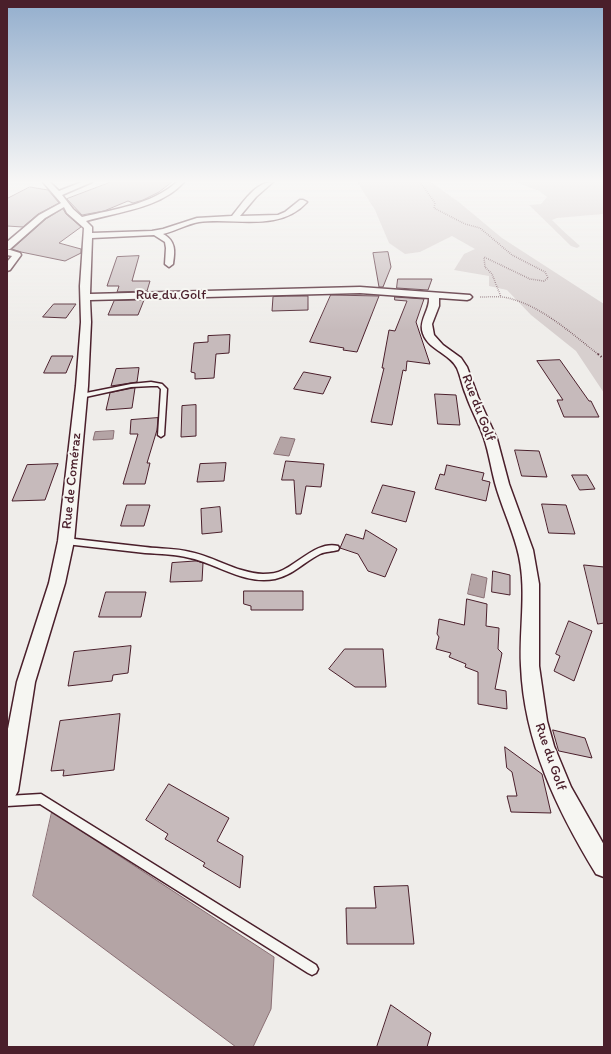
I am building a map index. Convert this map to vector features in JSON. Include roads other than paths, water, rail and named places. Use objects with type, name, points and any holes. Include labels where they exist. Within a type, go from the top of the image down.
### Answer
[{"type":"street","points":[[7,247],[26,231]]},
{"type":"street","name":"Rue de Coméraz","points":[[7,790],[26,682],[57,583],[66,541],[81,396],[86,322],[85,297],[88,231]]},
{"type":"street","points":[[88,236],[156,233],[163,231]]},
{"type":"street","points":[[156,233],[170,241],[171,248],[169,264]]},
{"type":"street","points":[[7,252],[17,255],[7,268]]},
{"type":"street","name":"Rue du Golf","points":[[85,297],[360,290],[434,295],[434,304],[426,325],[427,332],[434,342],[458,361],[462,368],[470,392],[491,440],[499,474],[525,548],[530,581],[530,666],[535,715],[543,746],[559,787],[581,829],[604,866]]},
{"type":"street","points":[[434,295],[467,297]]},
{"type":"lane","points":[[81,396],[96,394],[118,387],[160,385],[164,389],[161,435]]},
{"type":"lane","points":[[66,541],[194,556],[238,573],[254,577],[280,575],[290,571],[323,549],[335,548]]},
{"type":"lane","points":[[7,801],[41,799],[312,969]]}]
